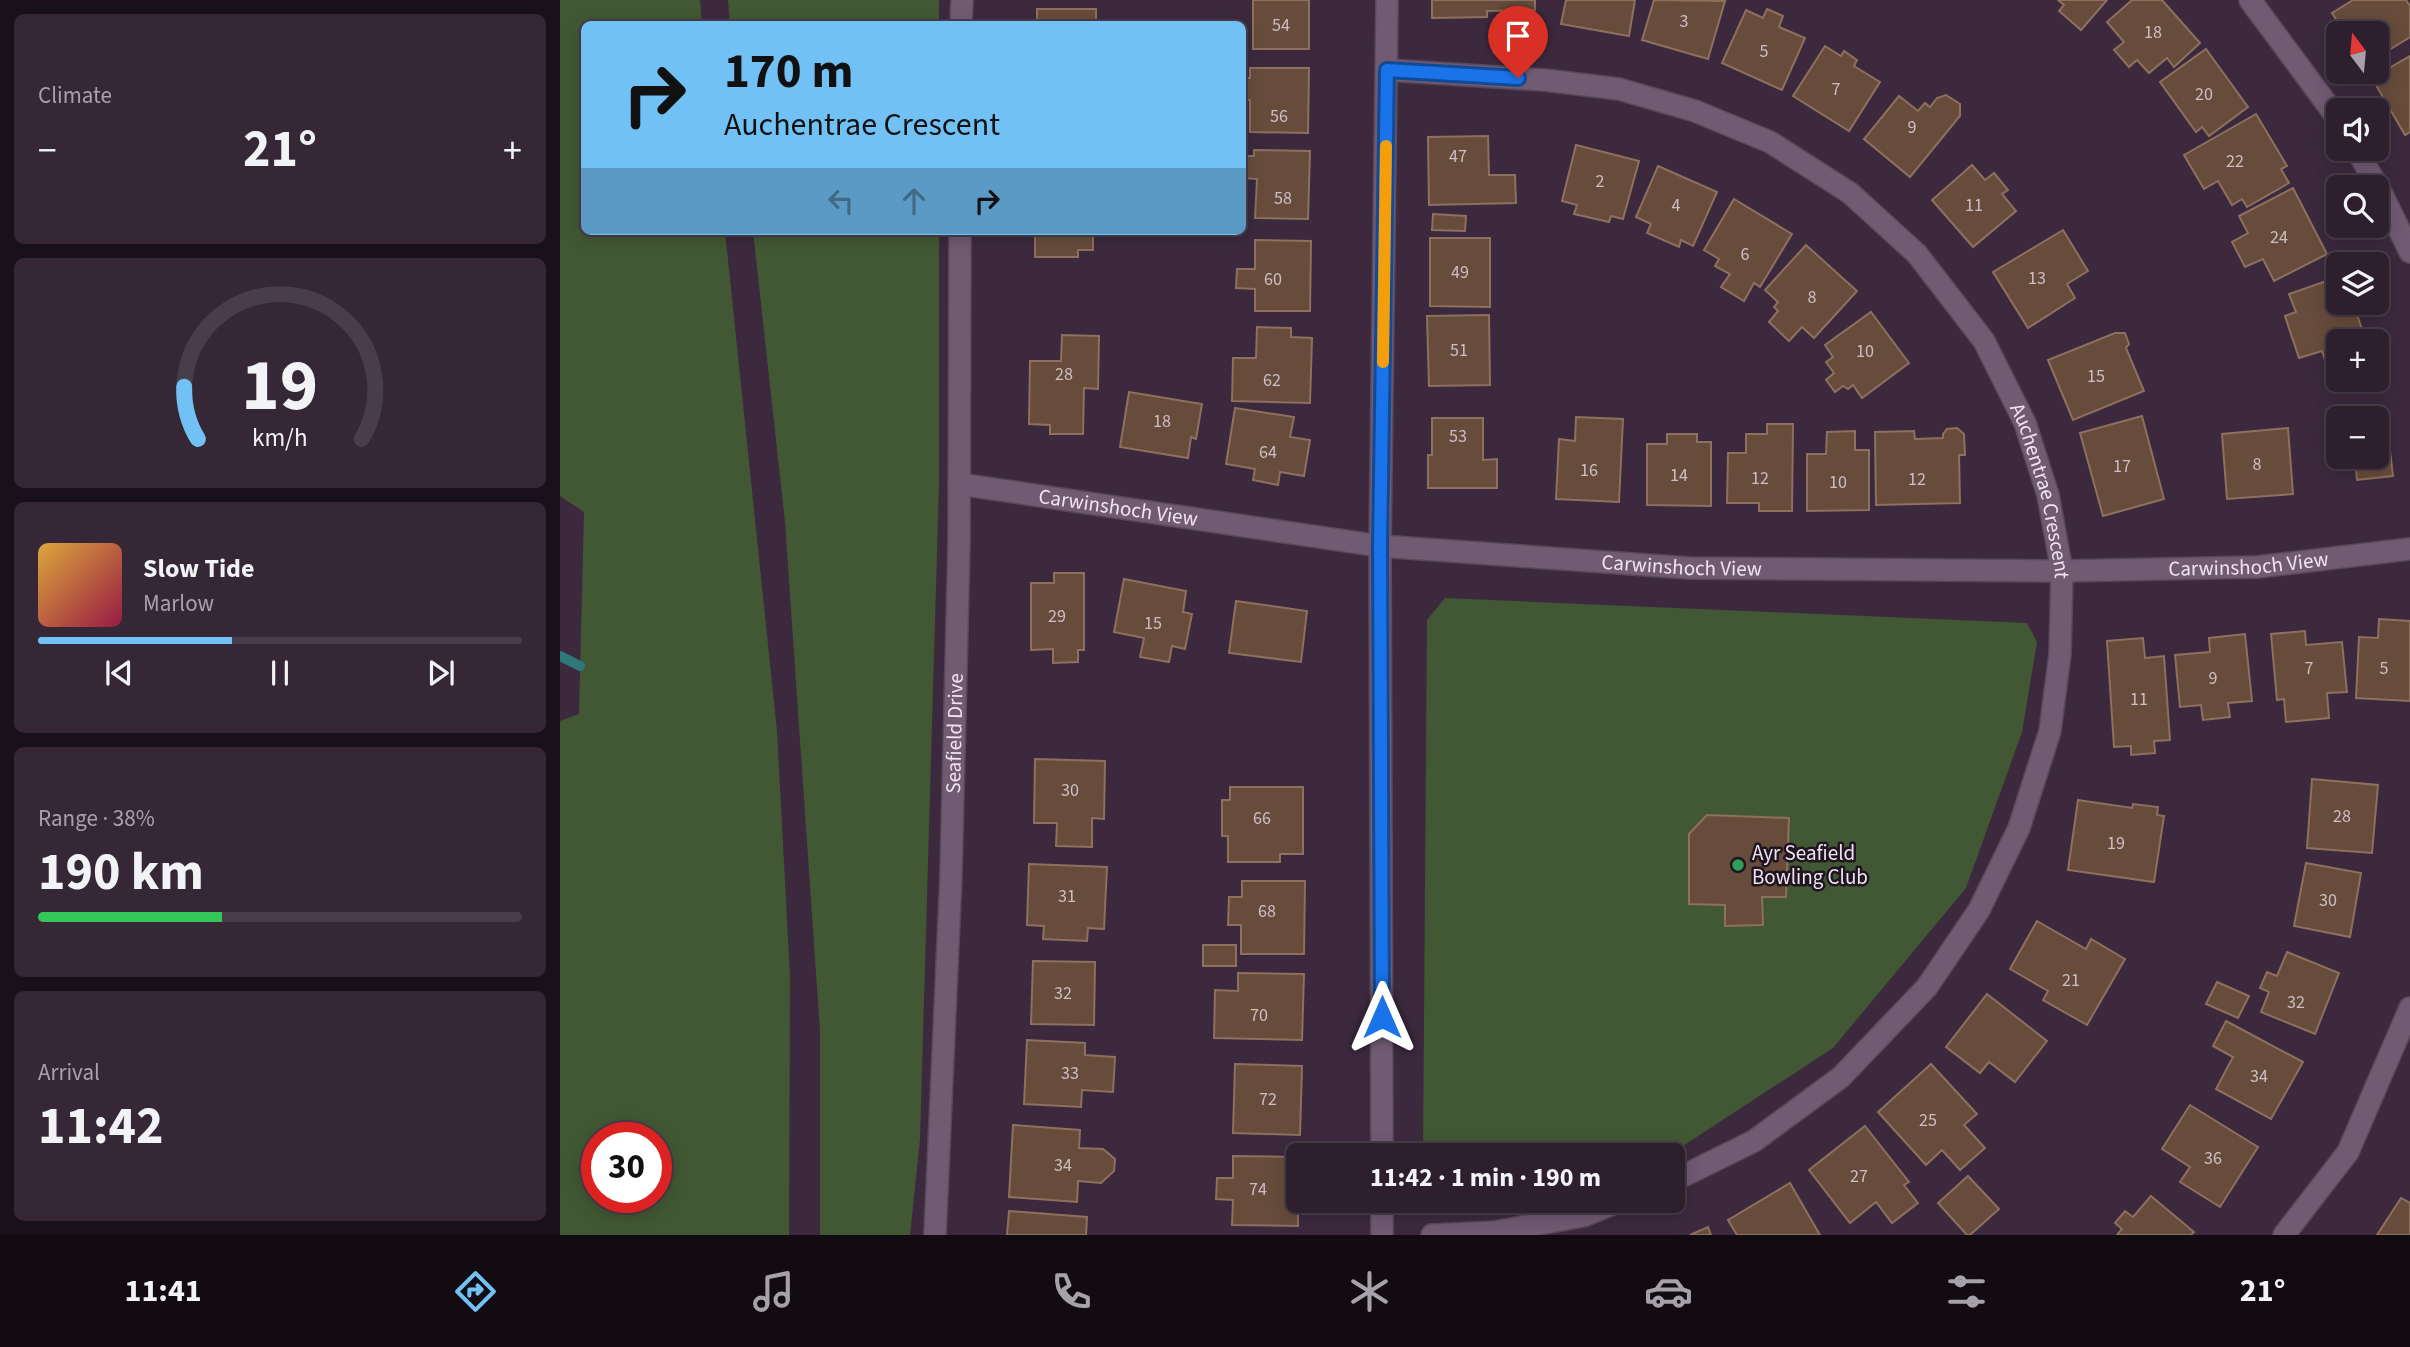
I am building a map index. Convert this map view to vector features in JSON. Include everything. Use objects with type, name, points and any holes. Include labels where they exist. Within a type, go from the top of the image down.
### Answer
[{"type":"street","points":[[961,21],[962,0]]},
{"type":"street","points":[[1382,1143],[1380,546],[1387,0]]},
{"type":"street","points":[[2250,0],[2326,102]]},
{"type":"street","name":"Auchentrae Crescent","points":[[1387,70],[1545,80],[1619,89],[1695,111],[1770,142],[1850,193],[1917,254],[1983,341],[2025,423],[2048,495],[2062,571],[2060,654],[2050,731],[2019,828],[1979,910],[1927,987],[1841,1077],[1754,1141],[1685,1175]]},
{"type":"street","points":[[2363,161],[2410,252]]},
{"type":"street","name":"Seafield Drive","points":[[935,1235],[951,875],[959,543],[960,235]]},
{"type":"street","name":"Carwinshoch View","points":[[959,484],[1380,546],[1689,568],[2062,571],[2257,567],[2410,550]]},
{"type":"street","points":[[2284,1235],[2348,1152],[2410,1009]]},
{"type":"street","points":[[1382,1213],[1382,1235]]},
{"type":"street","points":[[1432,1235],[1507,1230],[1590,1213]]},
{"type":"green space","points":[[560,0],[700,0],[702,21],[581,21],[581,235],[725,235],[777,731],[790,976],[789,1235],[560,1235],[560,721],[579,714],[584,512],[560,496]]},
{"type":"green space","points":[[728,0],[939,0],[939,21],[730,21]]},
{"type":"green space","points":[[753,235],[939,235],[939,482],[920,1139],[910,1235],[820,1235],[820,1031],[785,522]]},
{"type":"green space","points":[[1445,598],[2027,623],[2037,642],[2022,732],[1966,888],[1833,1048],[1685,1145],[1423,1143],[1427,620]]},
{"type":"building","points":[[1253,0],[1309,0],[1309,49],[1253,49]]},
{"type":"building","points":[[1432,0],[1535,0],[1535,10],[1487,11],[1487,17],[1432,18]]},
{"type":"building","points":[[1566,0],[1635,0],[1629,36],[1561,24]]},
{"type":"building","points":[[1654,0],[1725,1],[1708,59],[1642,40]]},
{"type":"building","points":[[2058,0],[2107,0],[2081,30],[2059,11],[2064,5]]},
{"type":"building","points":[[2132,0],[2162,0],[2200,43],[2174,67],[2167,58],[2149,73],[2137,60],[2129,67],[2114,50],[2124,42],[2107,22]]},
{"type":"building","points":[[2353,0],[2406,0],[2410,6],[2410,37],[2389,50],[2389,21],[2337,21],[2332,13]]},
{"type":"building","points":[[1037,9],[1096,9],[1096,21],[1037,21]]},
{"type":"building","points":[[1767,9],[1783,16],[1779,27],[1805,38],[1782,90],[1722,63],[1746,10],[1763,18]]},
{"type":"building","points":[[1825,46],[1841,56],[1844,51],[1857,60],[1854,66],[1880,82],[1849,131],[1793,96]]},
{"type":"building","points":[[2206,49],[2248,107],[2209,136],[2202,127],[2196,132],[2160,82]]},
{"type":"building","points":[[2410,56],[2410,132],[2405,135],[2389,107],[2389,98],[2384,98],[2375,84],[2389,84],[2389,68]]},
{"type":"building","points":[[1250,68],[1309,68],[1308,133],[1250,132],[1250,100],[1246,100],[1246,78],[1250,78]]},
{"type":"building","points":[[1946,95],[1960,104],[1960,116],[1910,177],[1864,139],[1899,96],[1918,111],[1925,103],[1930,107],[1937,98]]},
{"type":"building","points":[[2256,114],[2287,166],[2281,169],[2289,183],[2247,207],[2242,199],[2232,205],[2218,181],[2204,189],[2184,155]]},
{"type":"building","points":[[1488,136],[1489,175],[1515,175],[1516,203],[1429,205],[1428,137]]},
{"type":"building","points":[[1576,145],[1639,161],[1623,219],[1611,216],[1609,222],[1574,214],[1577,205],[1562,201]]},
{"type":"building","points":[[1254,150],[1310,151],[1308,219],[1255,218],[1257,179],[1246,178],[1246,156],[1254,156]]},
{"type":"building","points":[[1972,165],[1985,180],[1994,173],[2008,190],[2002,194],[2016,211],[1973,247],[1932,200]]},
{"type":"building","points":[[1658,166],[1717,192],[1693,246],[1681,240],[1679,247],[1647,233],[1651,224],[1636,217]]},
{"type":"building","points":[[2293,188],[2326,255],[2274,281],[2263,259],[2245,267],[2232,242],[2248,233],[2239,216]]},
{"type":"building","points":[[1734,199],[1792,234],[1760,287],[1754,283],[1744,301],[1721,287],[1730,274],[1715,266],[1719,259],[1704,250]]},
{"type":"building","points":[[1433,214],[1466,216],[1465,231],[1432,230]]},
{"type":"building","points":[[2063,230],[2088,271],[2067,284],[2075,298],[2028,328],[1993,272]]},
{"type":"building","points":[[1035,235],[1093,235],[1093,250],[1078,250],[1078,257],[1035,257]]},
{"type":"building","points":[[1430,238],[1490,238],[1490,307],[1430,306]]},
{"type":"building","points":[[1255,240],[1311,241],[1310,311],[1255,311],[1255,289],[1236,288],[1237,269],[1255,269]]},
{"type":"building","points":[[1806,245],[1857,291],[1814,338],[1802,327],[1789,341],[1769,322],[1778,311],[1774,307],[1778,302],[1765,290]]},
{"type":"building","points":[[2326,281],[2326,315],[2357,315],[2362,329],[2326,329],[2326,363],[2322,351],[2299,358],[2285,316],[2296,312],[2289,294]]},
{"type":"building","points":[[1871,312],[1909,363],[1862,398],[1853,385],[1848,389],[1843,386],[1835,392],[1826,380],[1834,373],[1826,362],[1833,357],[1825,345]]},
{"type":"building","points":[[1489,315],[1490,385],[1429,386],[1427,316]]},
{"type":"building","points":[[1257,327],[1291,328],[1291,337],[1312,338],[1310,403],[1232,401],[1233,358],[1256,358]]},
{"type":"building","points":[[2115,333],[2125,333],[2129,344],[2126,348],[2144,391],[2073,420],[2048,360]]},
{"type":"building","points":[[1062,335],[1099,336],[1098,389],[1084,388],[1083,434],[1050,434],[1050,425],[1029,424],[1030,361],[1061,361]]},
{"type":"building","points":[[1129,392],[1202,404],[1196,439],[1191,437],[1188,458],[1120,447]]},
{"type":"building","points":[[1235,408],[1294,417],[1290,437],[1310,440],[1304,476],[1280,472],[1278,485],[1253,480],[1255,469],[1226,464]]},
{"type":"building","points":[[2142,416],[2164,499],[2103,516],[2080,433]]},
{"type":"building","points":[[1576,417],[1623,419],[1619,502],[1556,499],[1559,439],[1575,441]]},
{"type":"building","points":[[1432,418],[1483,418],[1483,460],[1497,459],[1497,488],[1428,488],[1428,455],[1432,455]]},
{"type":"building","points":[[1767,424],[1793,424],[1792,511],[1759,511],[1759,503],[1727,503],[1728,453],[1746,453],[1746,434],[1767,434]]},
{"type":"building","points":[[1957,428],[1964,434],[1965,455],[1959,455],[1960,503],[1876,505],[1875,432],[1914,431],[1915,439],[1943,438],[1947,429]]},
{"type":"building","points":[[2288,428],[2293,494],[2227,499],[2222,434]]},
{"type":"building","points":[[1855,431],[1855,450],[1869,450],[1869,510],[1807,511],[1807,454],[1826,454],[1827,432]]},
{"type":"building","points":[[1667,434],[1697,434],[1697,442],[1711,442],[1711,506],[1647,505],[1647,444],[1667,444]]},
{"type":"building","points":[[2389,442],[2393,476],[2357,480],[2356,469],[2389,469]]},
{"type":"building","points":[[1054,573],[1084,573],[1084,650],[1078,650],[1078,662],[1053,663],[1053,649],[1031,650],[1031,583],[1054,583]]},
{"type":"building","points":[[1124,579],[1186,591],[1183,612],[1192,614],[1185,649],[1172,646],[1169,662],[1140,657],[1144,638],[1114,632]]},
{"type":"building","points":[[1236,601],[1307,611],[1301,662],[1229,653]]},
{"type":"building","points":[[2379,619],[2410,621],[2410,701],[2356,698],[2359,637],[2378,638]]},
{"type":"building","points":[[2305,631],[2306,645],[2342,642],[2347,692],[2327,693],[2329,718],[2286,722],[2284,699],[2277,700],[2271,634]]},
{"type":"building","points":[[2245,634],[2252,701],[2228,703],[2230,717],[2203,720],[2201,705],[2180,707],[2175,655],[2210,652],[2209,638]]},
{"type":"building","points":[[2143,638],[2145,658],[2164,656],[2170,740],[2154,741],[2155,753],[2131,755],[2131,746],[2114,747],[2107,641]]},
{"type":"building","points":[[1035,759],[1105,761],[1104,819],[1092,818],[1092,847],[1056,846],[1057,823],[1034,823]]},
{"type":"building","points":[[2312,779],[2378,785],[2372,853],[2307,848]]},
{"type":"building","points":[[1230,787],[1303,787],[1303,854],[1280,854],[1280,862],[1228,862],[1228,836],[1222,836],[1222,800],[1230,800]]},
{"type":"building","points":[[2078,800],[2132,808],[2133,804],[2158,807],[2157,815],[2164,816],[2154,882],[2068,870]]},
{"type":"building","name":"Ayr Seafield Bowling Club","points":[[1707,815],[1789,818],[1786,897],[1762,897],[1763,925],[1725,926],[1725,905],[1689,904],[1689,834]]},
{"type":"building","points":[[2306,863],[2361,873],[2350,937],[2294,926]]},
{"type":"building","points":[[1029,864],[1107,867],[1104,929],[1088,928],[1087,941],[1043,939],[1044,926],[1027,925]]},
{"type":"building","points":[[1242,881],[1305,881],[1304,954],[1241,954],[1241,925],[1228,925],[1229,897],[1242,897]]},
{"type":"building","points":[[2037,921],[2086,949],[2091,939],[2125,959],[2087,1025],[2043,1000],[2048,991],[2010,969]]},
{"type":"building","points":[[1203,945],[1236,945],[1236,966],[1203,966]]},
{"type":"building","points":[[2287,952],[2339,973],[2315,1034],[2261,1012],[2269,992],[2260,988],[2267,972],[2277,976]]},
{"type":"building","points":[[1033,961],[1095,962],[1094,1025],[1031,1024]]},
{"type":"building","points":[[1238,973],[1304,974],[1302,1040],[1214,1038],[1215,990],[1238,991]]},
{"type":"building","points":[[2217,982],[2249,996],[2238,1018],[2206,1004]]},
{"type":"building","points":[[1987,994],[2047,1041],[2015,1082],[1989,1062],[1980,1073],[1946,1047]]},
{"type":"building","points":[[2226,1021],[2303,1062],[2271,1119],[2216,1089],[2233,1057],[2213,1046]]},
{"type":"building","points":[[1027,1040],[1085,1043],[1085,1055],[1115,1057],[1113,1092],[1082,1090],[1081,1107],[1024,1104]]},
{"type":"building","points":[[1235,1064],[1302,1066],[1300,1135],[1233,1133]]},
{"type":"building","points":[[1931,1064],[1977,1114],[1964,1125],[1985,1148],[1960,1170],[1942,1150],[1926,1165],[1878,1112]]},
{"type":"building","points":[[2190,1105],[2258,1147],[2220,1207],[2180,1182],[2190,1167],[2162,1149]]},
{"type":"building","points":[[1013,1125],[1080,1130],[1079,1148],[1103,1149],[1115,1159],[1114,1171],[1101,1183],[1078,1181],[1077,1202],[1009,1197]]},
{"type":"building","points":[[1865,1126],[1909,1182],[1904,1185],[1918,1203],[1892,1223],[1876,1202],[1850,1223],[1809,1170]]},
{"type":"building","points":[[1233,1156],[1286,1157],[1286,1213],[1298,1213],[1298,1226],[1232,1225],[1233,1200],[1216,1199],[1217,1178],[1233,1178]]},
{"type":"building","points":[[1968,1176],[1999,1209],[1970,1235],[1967,1235],[1938,1203]]},
{"type":"building","points":[[1790,1183],[1820,1235],[1737,1235],[1728,1220]]},
{"type":"building","points":[[2151,1196],[2194,1232],[2191,1235],[2117,1235],[2122,1229],[2115,1223],[2125,1211],[2133,1217]]},
{"type":"building","points":[[2401,1198],[2410,1203],[2410,1235],[2377,1235]]},
{"type":"building","points":[[1009,1211],[1087,1217],[1086,1235],[1007,1235]]},
{"type":"building","points":[[1708,1227],[1711,1235],[1690,1235]]},
{"type":"waterway","points":[[560,656],[580,666]]},
{"type":"slow traffic","points":[[1383,362],[1386,146]]},
{"type":"place","name":"Ayr Seafield Bowling Club","points":[[1738,865]]},
{"type":"route","points":[[1382,1017],[1380,546],[1387,70],[1518,78]]}]
